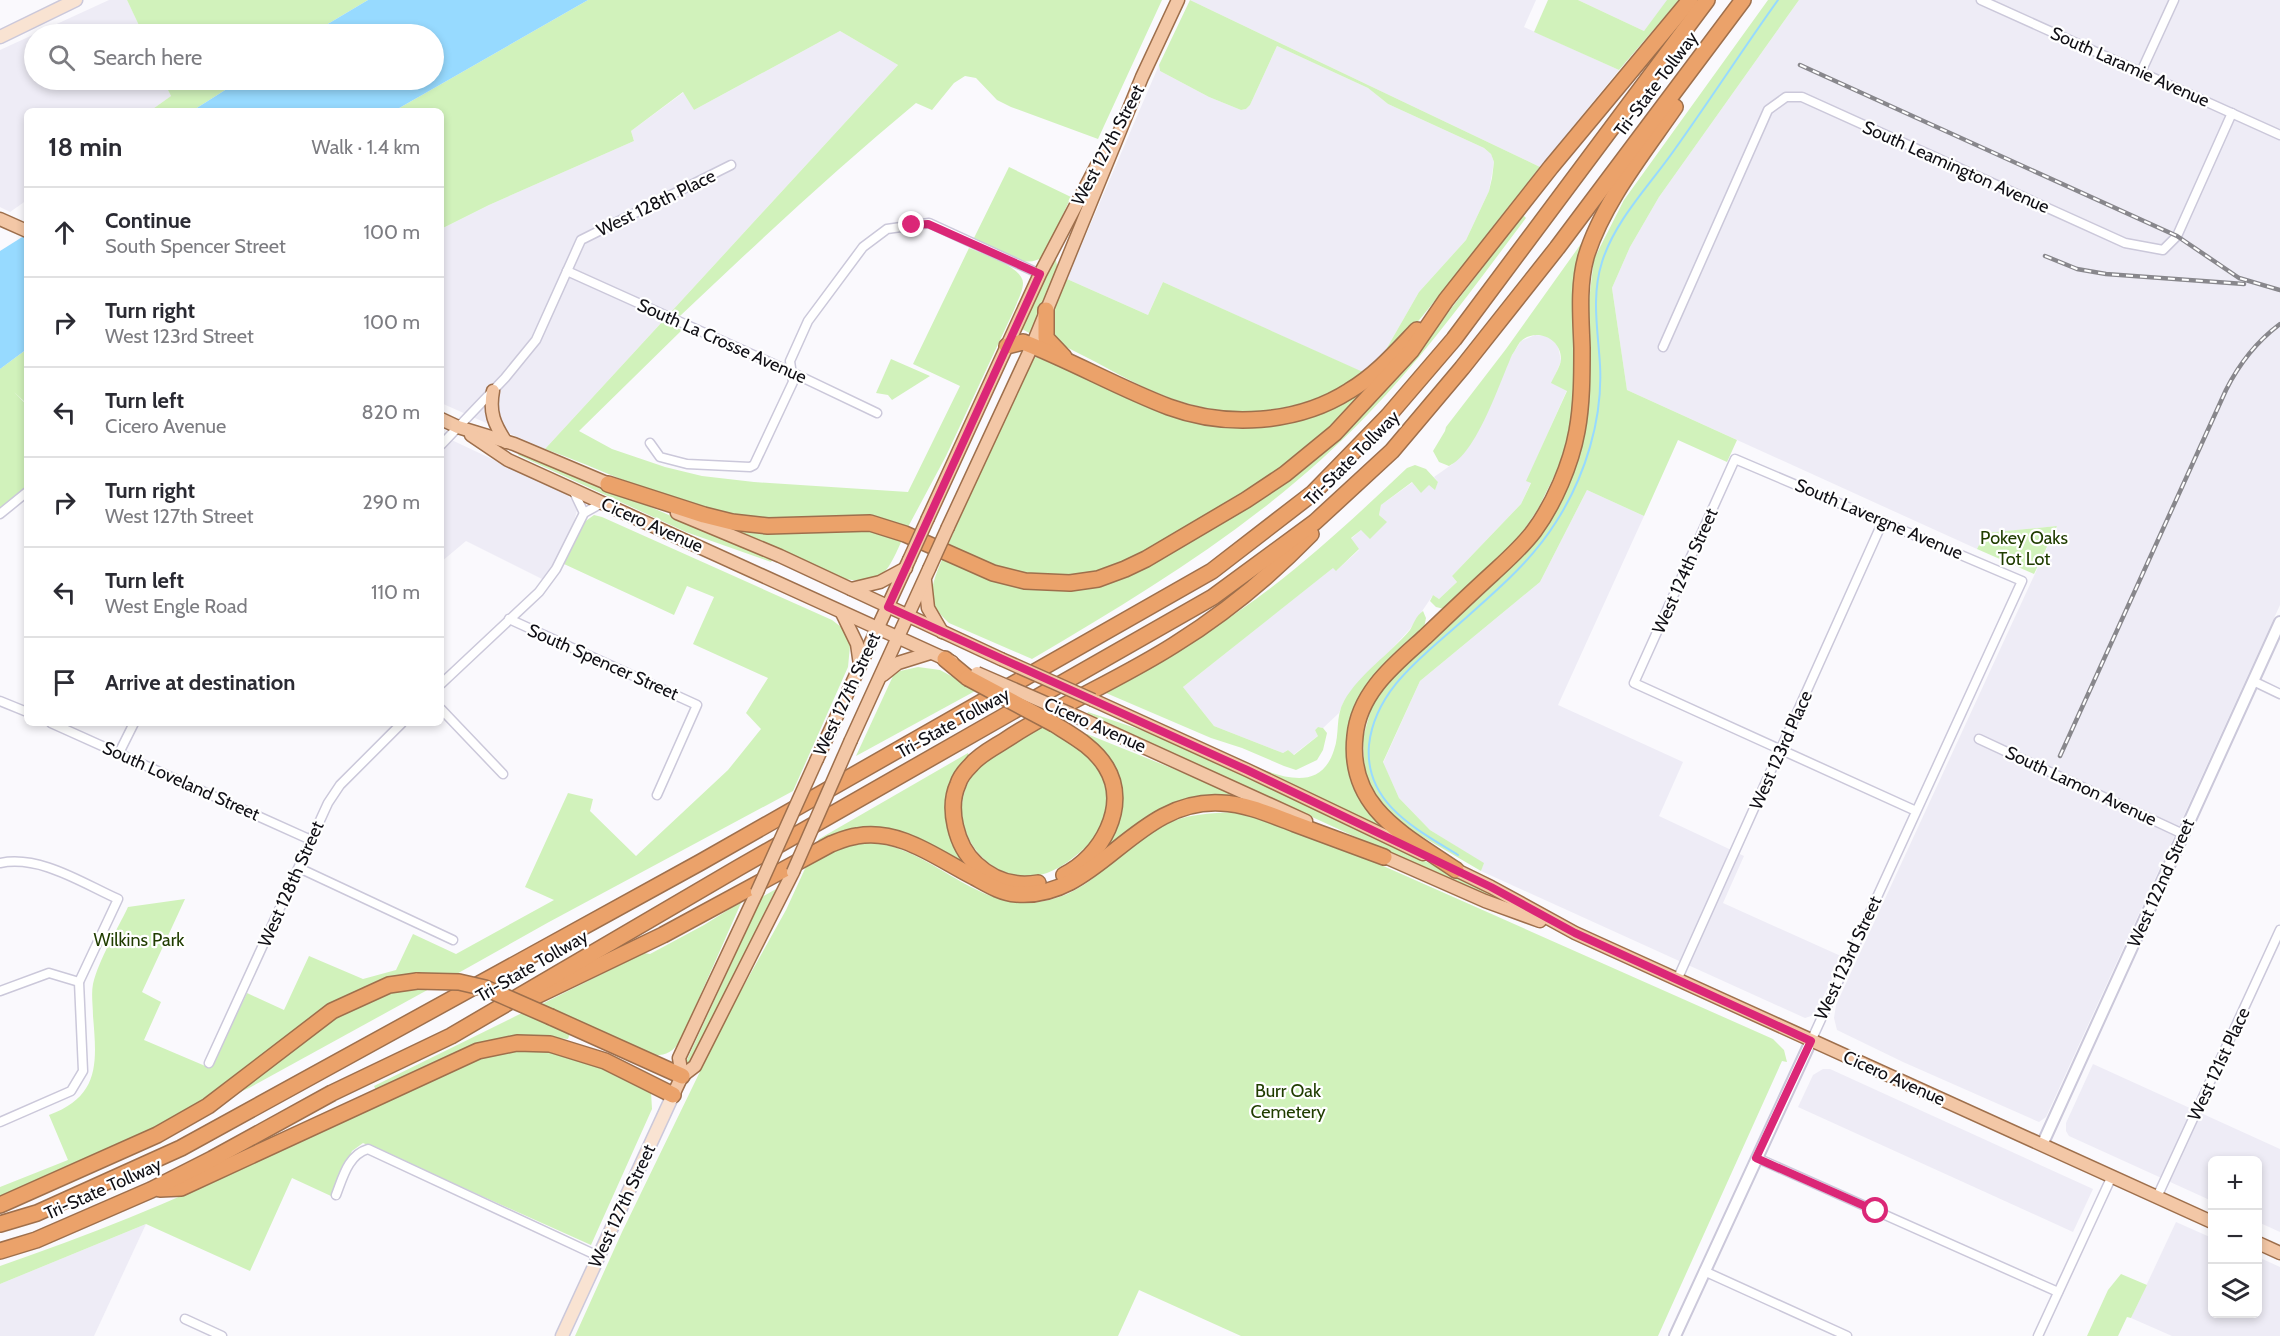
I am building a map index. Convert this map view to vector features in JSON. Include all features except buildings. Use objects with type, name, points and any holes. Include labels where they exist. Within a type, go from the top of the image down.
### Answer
[{"type":"highway","points":[[608,484],[732,522],[768,526],[870,524],[904,534],[993,573],[1025,581],[1070,583],[1098,579],[1146,560],[1285,474],[1335,433],[1372,395],[1411,351],[1446,300],[1551,167],[1690,0]]},
{"type":"highway","name":"Tri-State Tollway","points":[[0,1224],[37,1213],[201,1137],[711,856],[1212,571],[1313,493],[1388,416],[1454,339],[1707,0]]},
{"type":"highway","points":[[1456,870],[1388,824],[1374,807],[1360,782],[1354,760],[1355,734],[1361,712],[1368,696],[1386,672],[1514,553],[1534,531],[1550,504],[1565,472],[1577,431],[1582,375],[1581,289],[1586,257],[1599,223],[1744,0]]},
{"type":"highway","name":"Tri-State Tollway","points":[[0,1251],[36,1240],[151,1190],[332,1093],[451,1035],[738,868],[1214,597],[1315,522],[1392,451],[1462,368],[1557,248],[1744,0]]},
{"type":"highway","points":[[1006,346],[1023,342],[1150,399],[1189,413],[1240,420],[1279,417],[1329,402],[1356,386],[1379,369],[1446,300]]},
{"type":"highway","points":[[1046,310],[1046,338],[1057,351],[1076,366]]},
{"type":"highway","points":[[945,659],[972,675],[1054,724],[1088,745],[1107,768],[1114,793],[1111,822],[1104,839],[1073,870],[1050,881],[1030,884],[1009,883],[990,874],[975,863],[965,851],[954,816],[958,783],[972,763],[1018,731],[1174,645],[1241,598],[1295,550],[1392,451]]},
{"type":"highway","points":[[451,1035],[663,935],[831,844],[858,836],[881,835],[901,839],[993,887],[1014,894],[1034,894],[1066,885],[1088,871],[1148,824],[1171,812],[1191,806],[1221,803],[1254,808],[1384,857]]},
{"type":"highway","points":[[0,1205],[157,1135],[208,1106],[332,1011],[389,985],[417,981],[459,982],[485,988],[681,1077]]},
{"type":"highway","points":[[151,1190],[181,1188],[478,1051],[516,1043],[550,1044],[605,1060],[673,1095]]},
{"type":"main road","points":[[27,24],[76,0]]},
{"type":"main road","points":[[1142,77],[1178,0]]},
{"type":"main road","points":[[0,37],[24,25]]},
{"type":"main road","name":"West 127th Street","points":[[681,1077],[679,1058],[908,564],[1006,346],[1040,274],[1142,77]]},
{"type":"main road","name":"West 127th Street","points":[[562,1336],[681,1077],[695,1066],[793,873],[851,740],[1032,346],[1142,77]]},
{"type":"main road","points":[[0,219],[24,230]]},
{"type":"main road","points":[[493,391],[490,406],[494,424],[506,442]]},
{"type":"main road","name":"Cicero Avenue","points":[[444,420],[506,442],[780,556],[1247,770],[1456,870],[1575,933],[2208,1220]]},
{"type":"main road","name":"Cicero Avenue","points":[[458,427],[508,460],[945,659]]},
{"type":"main road","points":[[851,589],[879,582],[908,564]]},
{"type":"main road","points":[[927,574],[928,608],[942,632]]},
{"type":"main road","points":[[842,613],[857,644],[860,665]]},
{"type":"main road","points":[[880,678],[898,663],[930,653]]},
{"type":"main road","name":"Cicero Avenue","points":[[972,675],[1071,714],[1485,901],[1575,933]]},
{"type":"main road","points":[[2262,1245],[2280,1253]]},
{"type":"street","name":"South Laramie Avenue","points":[[1981,0],[2280,135]]},
{"type":"street","points":[[2141,72],[2174,0]]},
{"type":"street","name":"South Leamington Avenue","points":[[1663,347],[1768,110],[1786,97],[1802,97],[2125,243],[2163,250],[2177,236],[2232,113]]},
{"type":"street","name":"West 128th Place","points":[[444,442],[493,391],[536,340],[581,240],[731,165]]},
{"type":"street","points":[[650,443],[660,457],[687,464],[750,467],[758,460],[793,382],[789,371],[790,361],[815,309],[835,287],[863,247],[887,228],[928,224],[1040,274]]},
{"type":"street","name":"South La Crosse Avenue","points":[[567,271],[877,412]]},
{"type":"street","name":"South Lavergne Avenue","points":[[1735,459],[2022,581]]},
{"type":"street","name":"West 124th Street","points":[[1735,459],[1635,683],[1781,750]]},
{"type":"street","points":[[573,490],[584,513]]},
{"type":"street","points":[[0,514],[24,494]]},
{"type":"street","points":[[444,681],[539,592],[556,568],[584,513],[602,503]]},
{"type":"street","name":"West 123rd Place","points":[[1677,980],[1883,520]]},
{"type":"street","name":"West 123rd Street","points":[[1675,1336],[2022,581]]},
{"type":"street","name":"South Spencer Street","points":[[509,619],[697,705],[657,795]]},
{"type":"street","name":"West 122nd Street","points":[[2042,1145],[2280,622]]},
{"type":"street","points":[[2253,681],[2280,694]]},
{"type":"street","points":[[0,700],[24,711]]},
{"type":"street","points":[[444,712],[503,774]]},
{"type":"street","name":"South Loveland Street","points":[[58,726],[311,840]]},
{"type":"street","points":[[119,753],[132,726]]},
{"type":"street","name":"West 128th Street","points":[[209,1064],[328,803],[340,785],[399,726]]},
{"type":"street","name":"South Lamon Avenue","points":[[1979,739],[2183,834]]},
{"type":"street","points":[[1781,750],[1916,811]]},
{"type":"street","points":[[0,863],[13,860],[38,863],[118,899],[79,982],[83,1071],[71,1091],[0,1122]]},
{"type":"street","points":[[299,868],[453,940]]},
{"type":"street","name":"West 121st Place","points":[[2157,1197],[2280,930]]},
{"type":"street","points":[[0,991],[49,974],[79,982]]},
{"type":"street","points":[[336,1195],[348,1165],[358,1152],[368,1149],[598,1256]]},
{"type":"street","points":[[1756,1158],[2058,1292]]},
{"type":"street","points":[[2038,1336],[2112,1176]]},
{"type":"street","points":[[1704,1271],[1847,1336]]},
{"type":"street","points":[[185,1319],[222,1336]]},
{"type":"shaded area","points":[[109,0],[127,0],[138,24],[57,24]]},
{"type":"shaded area","points":[[1190,0],[1536,0],[1524,27],[1619,70],[1540,167]]},
{"type":"shaded area","points":[[1578,0],[1668,0],[1644,31]]},
{"type":"shaded area","points":[[1799,0],[2280,0],[2280,605],[2046,1117],[2039,1122],[1837,1030],[1834,1018],[1836,1005],[2057,526],[1985,533],[1977,549],[1627,390],[1612,288],[1630,247],[1659,197]]},
{"type":"shaded area","points":[[840,31],[898,65],[671,312],[680,316],[672,326],[662,322],[545,449],[444,404],[444,228],[489,205],[634,141],[631,131],[684,92],[694,110]]},
{"type":"shaded area","points":[[24,39],[24,90],[168,90],[171,96],[154,108],[24,108],[24,202],[10,212],[0,207],[0,50]]},
{"type":"shaded area","points":[[1277,46],[1368,88],[1388,104],[1484,148],[1491,154],[1494,162],[1489,191],[1466,240],[1419,292],[1384,353],[1362,372],[1163,282],[1148,315],[1067,279],[1159,65],[1160,71],[1209,97],[1241,110],[1250,105]]},
{"type":"shaded area","points":[[1535,335],[1549,336],[1558,346],[1561,361],[1552,383],[1567,390],[1527,480],[1531,482],[1521,504],[1452,576],[1457,582],[1439,599],[1433,595],[1410,629],[1344,701],[1339,713],[1323,728],[1318,727],[1315,730],[1319,735],[1293,755],[1288,750],[1283,753],[1214,726],[1183,687],[1334,567],[1337,570],[1359,550],[1351,539],[1361,530],[1386,522],[1379,515],[1381,505],[1413,482],[1430,485],[1435,489],[1438,482],[1434,477],[1454,463],[1521,341]]},
{"type":"shaded area","points":[[444,436],[566,494],[573,501],[577,510],[573,526],[544,580],[466,541],[444,559]]},
{"type":"shaded area","points":[[1587,490],[1644,516],[1558,705],[1683,762],[1659,816],[1744,856],[1723,903],[1843,957],[1814,1015],[1805,1018],[1481,871],[1483,863],[1430,830],[1399,798],[1383,763],[1420,681],[1540,582]]},
{"type":"shaded area","points":[[2093,1064],[2280,1149],[2280,1232],[2262,1224],[2262,1156],[2208,1156],[2208,1199],[2069,1136],[2066,1123]]},
{"type":"shaded area","points":[[1823,1069],[1830,1069],[2093,1189],[2073,1232],[1798,1107],[1813,1075]]},
{"type":"shaded area","points":[[2176,1222],[2208,1236],[2208,1318],[2262,1318],[2262,1259],[2280,1267],[2280,1336],[2172,1336],[2131,1318]]},
{"type":"shaded area","points":[[146,1224],[94,1336],[0,1336],[0,1284]]},
{"type":"green space","points":[[127,0],[368,0],[328,24],[138,24]]},
{"type":"green space","points":[[588,0],[1162,0],[1098,139],[1011,107],[997,100],[976,78],[965,76],[954,83],[932,110],[916,103],[885,129],[680,316],[671,312],[898,65],[840,31],[694,110],[683,92],[631,131],[634,141],[489,205],[444,228],[444,108],[399,108],[431,90],[444,90],[444,82]]},
{"type":"green space","points":[[1190,0],[1540,167],[1430,306],[1391,351],[1370,369],[1347,384],[1323,396],[1297,404],[1270,410],[1243,411],[1216,410],[1189,404],[1137,384],[1053,341],[1051,316],[1067,279],[1148,315],[1163,282],[1363,372],[1384,353],[1419,292],[1466,240],[1489,191],[1494,162],[1491,154],[1484,148],[1388,104],[1368,88],[1277,46],[1250,105],[1246,109],[1241,110],[1209,97],[1160,71],[1159,65]]},
{"type":"green space","points":[[1548,0],[1578,0],[1644,31],[1667,0],[1679,0],[1619,70],[1534,32]]},
{"type":"green space","points":[[1768,0],[1799,0],[1659,197],[1630,247],[1612,288],[1627,390],[1737,440],[1727,462],[1678,440],[1644,516],[1587,490],[1540,582],[1420,681],[1383,762],[1399,798],[1430,830],[1484,863],[1481,871],[1392,819],[1365,776],[1363,738],[1374,698],[1400,666],[1477,600],[1525,554],[1557,503],[1581,445],[1588,309],[1594,259],[1624,200]]},
{"type":"green space","points":[[168,90],[225,90],[197,108],[154,108],[171,96]]},
{"type":"green space","points":[[1009,167],[1071,197],[1043,257],[1035,261],[1008,257],[974,238]]},
{"type":"green space","points":[[1523,215],[1526,218],[1451,318],[1369,413],[1292,485],[1210,548],[1122,605],[1032,659],[949,623],[941,615],[932,592],[943,557],[994,578],[1129,573],[1360,417],[1417,353]]},
{"type":"green space","points":[[1588,234],[1576,275],[1573,324],[1575,381],[1571,422],[1561,462],[1538,509],[1513,546],[1444,609],[1436,607],[1430,601],[1433,595],[1439,599],[1457,582],[1452,576],[1521,504],[1531,483],[1526,481],[1567,391],[1551,383],[1561,360],[1557,346],[1540,335],[1533,335],[1520,342],[1512,355],[1478,433],[1469,447],[1459,459],[1449,466],[1439,462],[1433,451],[1446,427],[1506,349]]},
{"type":"green space","points":[[969,248],[1010,266],[1021,277],[1022,289],[946,456],[908,527],[868,518],[765,519],[718,512],[668,497],[545,449],[662,322],[682,330],[579,431],[612,449],[665,467],[702,476],[754,482],[908,492],[960,386],[913,364]]},
{"type":"green space","points":[[1056,260],[1058,271],[1031,334],[1022,329]]},
{"type":"green space","points":[[24,351],[24,401],[14,392],[24,402],[24,490],[0,509],[0,369]]},
{"type":"green space","points":[[1032,356],[1245,425],[1369,385],[1333,427],[1290,463],[1166,540],[1136,557],[1109,568],[1075,575],[1045,576],[1003,567],[948,545]]},
{"type":"green space","points":[[891,359],[930,376],[892,400],[888,395],[876,393]]},
{"type":"green space","points":[[519,453],[552,464],[772,560],[771,562],[686,532],[518,455]]},
{"type":"green space","points":[[1415,465],[1426,469],[1438,482],[1435,490],[1429,485],[1421,493],[1412,482],[1381,505],[1379,515],[1387,522],[1370,539],[1361,530],[1351,538],[1359,549],[1336,571],[1333,568],[1183,687],[1214,726],[1283,753],[1288,750],[1294,755],[1318,736],[1315,730],[1318,727],[1323,728],[1327,733],[1323,750],[1317,760],[1296,770],[1211,738],[1106,693],[1191,643],[1262,595],[1326,542],[1407,468]]},
{"type":"green space","name":"Wilkins Park","points":[[594,515],[832,620],[845,630],[850,646],[848,667],[793,791],[453,976],[396,977],[378,982],[326,1005],[234,1078],[175,1118],[111,1151],[0,1198],[0,1187],[68,1160],[49,1115],[78,1098],[92,1076],[95,1049],[93,984],[104,955],[128,907],[185,899],[142,992],[161,1002],[144,1040],[210,1068],[247,993],[284,1010],[309,956],[363,979],[396,970],[413,934],[456,954],[554,900],[525,887],[568,793],[593,799],[590,811],[636,856],[728,770],[761,729],[746,713],[768,678],[693,644],[714,597],[687,586],[674,615],[564,564],[583,523]]},
{"type":"green space","points":[[722,525],[873,529],[903,538],[893,560],[882,574],[867,580],[855,580],[841,578]]},
{"type":"green space","name":"Pokey Oaks Tot Lot","points":[[2057,526],[2034,574],[1977,549],[1985,533]]},
{"type":"green space","points":[[1423,611],[1426,618],[1424,628],[1380,669],[1362,693],[1351,723],[1367,806],[1385,828],[1240,761],[1293,778],[1317,774],[1327,765],[1334,750],[1339,713],[1344,701],[1358,681],[1410,630]]},
{"type":"green space","points":[[918,667],[940,670],[977,690],[856,756],[893,676],[900,671]]},
{"type":"green space","points":[[1088,712],[1180,743],[1491,893],[1489,898],[1087,714]]},
{"type":"green space","points":[[1042,725],[1078,746],[1098,765],[1106,786],[1107,808],[1103,822],[1088,845],[1064,864],[1047,873],[1025,876],[1006,873],[988,863],[975,848],[966,831],[962,811],[965,791],[975,772],[982,765],[998,752]]},
{"type":"green space","points":[[1087,734],[1253,801],[1213,799],[1102,853],[1109,840],[1111,761],[1101,747]]},
{"type":"green space","points":[[968,753],[969,757],[950,791],[974,868],[915,839],[816,845],[819,839]]},
{"type":"green space","name":"Burr Oak Cemetery","points":[[1236,812],[1269,818],[1309,833],[1773,1039],[1784,1050],[1787,1062],[1782,1061],[1658,1336],[1241,1336],[1139,1290],[1118,1336],[575,1336],[622,1232],[728,1014],[786,910],[809,860],[846,845],[877,843],[900,849],[990,895],[1013,902],[1039,902],[1076,890],[1145,835],[1161,826],[1188,817]]},
{"type":"green space","points":[[776,889],[689,1066],[685,1064],[762,897]]},
{"type":"green space","points":[[745,894],[680,1041],[668,1053],[651,1055],[540,1005],[644,953],[650,954],[704,925],[728,910],[733,902]]},
{"type":"green space","points":[[431,988],[249,1088],[238,1091],[334,1016],[388,993]]},
{"type":"green space","points":[[524,1012],[570,1033],[568,1039],[514,1038],[490,1042],[446,1057],[376,1090],[374,1086]]},
{"type":"green space","points":[[503,1050],[560,1050],[586,1058],[651,1092],[652,1109],[591,1245],[363,1143],[352,1151],[331,1196],[292,1178],[250,1271],[146,1224],[0,1284],[0,1266],[178,1197],[248,1166],[419,1081]]},
{"type":"green space","points":[[2121,1274],[2147,1285],[2131,1318],[2127,1317],[2118,1336],[2087,1336],[2108,1290]]},
{"type":"water","points":[[368,0],[588,0],[444,82],[444,24],[328,24]]},
{"type":"water","points":[[225,90],[431,90],[399,108],[197,108]]},
{"type":"water","points":[[24,236],[24,351],[0,369],[0,251]]},
{"type":"waterway","points":[[1458,855],[1410,824],[1384,798],[1375,783],[1370,765],[1369,745],[1373,725],[1390,691],[1402,676],[1524,563],[1546,537],[1566,505],[1576,486],[1595,427],[1600,385],[1596,301],[1599,275],[1608,247],[1624,217],[1675,149],[1778,0]]},
{"type":"railway","points":[[1800,65],[2177,236],[2239,278],[2280,290]]},
{"type":"railway","points":[[2045,256],[2077,269],[2106,274],[2244,284]]},
{"type":"railway","points":[[2060,756],[2226,390],[2249,354],[2280,324]]},
{"type":"route","points":[[912,225],[928,224],[1040,274],[888,607],[1247,770],[1491,887],[1575,933],[1811,1041],[1756,1158],[1876,1211]]}]
